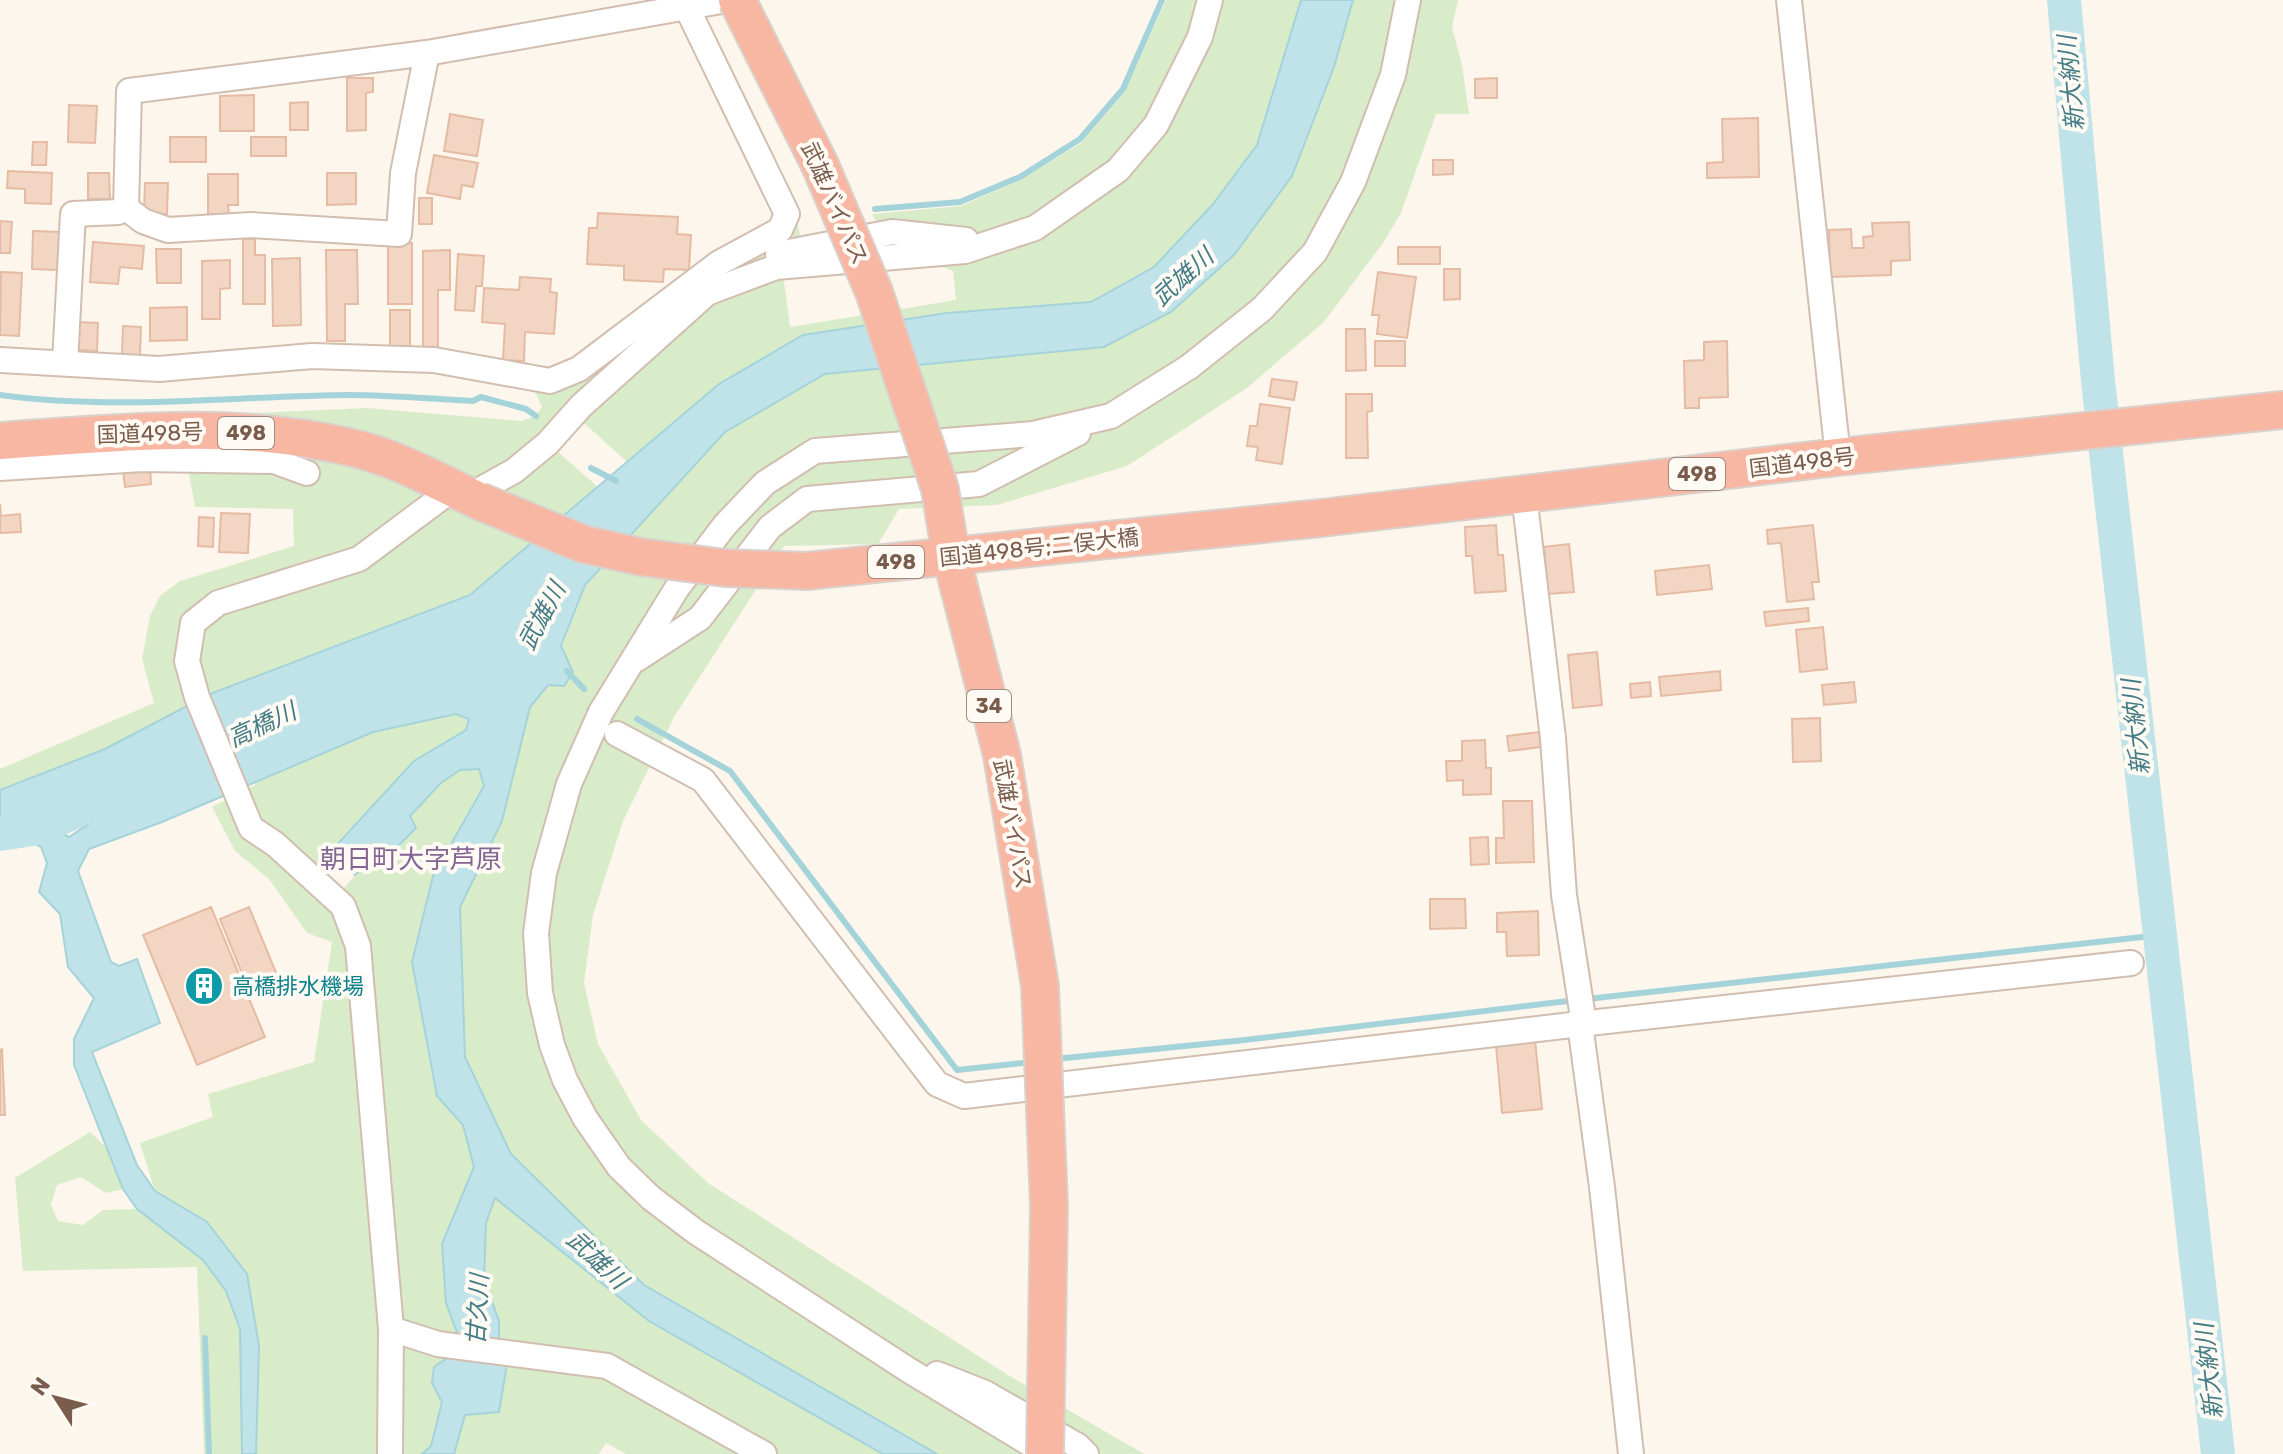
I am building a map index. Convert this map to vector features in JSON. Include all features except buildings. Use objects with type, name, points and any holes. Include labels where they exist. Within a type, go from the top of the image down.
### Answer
[{"type":"highway","name":"武雄バイパス","points":[[737,0],[820,165],[874,292],[940,489],[951,556],[1002,755],[1040,986],[1049,1206],[1046,1454]]},
{"type":"highway","name":"国道498号","points":[[1321,518],[1838,457],[2283,410]]},
{"type":"highway","name":"国道498号","points":[[10,454],[157,431],[284,435],[351,447],[402,464],[467,495]]},
{"type":"highway","name":"国道498号;二俣大橋","points":[[467,495],[583,544],[641,557],[725,568],[807,571],[1321,518]]},
{"type":"street","points":[[126,208],[129,91],[427,53],[727,0]]},
{"type":"street","points":[[707,293],[776,267],[965,251],[1035,228],[1118,170],[1156,125],[1200,37],[1210,0]]},
{"type":"street","points":[[632,662],[700,618],[770,527],[807,499],[979,484],[1111,416],[1189,367],[1262,309],[1315,252],[1353,182],[1393,75],[1408,0]]},
{"type":"street","points":[[1789,0],[1838,457]]},
{"type":"street","points":[[390,1452],[391,1329],[358,946],[343,906],[275,844],[251,828],[197,697],[187,661],[193,623],[218,603],[359,559],[514,471],[548,443],[581,406],[780,230],[787,214],[687,8]]},
{"type":"street","points":[[126,208],[143,221],[168,230],[251,225],[399,234],[403,173],[427,53]]},
{"type":"street","points":[[65,363],[73,214],[118,212],[126,208]]},
{"type":"street","points":[[0,360],[159,369],[312,356],[434,360],[550,381],[579,369],[719,263],[754,250],[892,232],[990,243]]},
{"type":"street","points":[[1046,1454],[910,1371],[696,1232],[651,1198],[619,1167],[585,1118],[565,1080],[552,1045],[540,993],[536,933],[544,873],[569,784],[601,712],[677,588],[725,525],[765,483],[815,451],[1033,434],[1111,416]]},
{"type":"street","points":[[10,454],[274,461],[307,473]]},
{"type":"street","points":[[1524,495],[1553,738],[1564,895],[1578,984],[1631,1454]]},
{"type":"street","points":[[617,734],[703,780],[937,1084],[964,1096],[1581,1017],[2131,963]]},
{"type":"street","points":[[391,1329],[438,1344],[607,1366],[764,1454]]},
{"type":"street","points":[[910,1371],[936,1374],[985,1393],[1078,1446],[1086,1454]]},
{"type":"green space","points":[[1166,0],[1301,0],[1257,145],[1213,204],[1154,267],[1091,302],[947,313],[719,384],[627,462],[584,423],[557,451],[598,487],[471,595],[210,694],[105,749],[0,790],[0,769],[154,703],[142,659],[150,616],[160,596],[180,581],[294,546],[293,509],[195,507],[187,462],[188,416],[367,408],[522,421],[536,416],[542,407],[532,385],[797,221],[805,258],[783,274],[790,327],[956,300],[953,271],[890,248],[872,214],[961,206],[1020,180],[1081,143],[1125,92]]},
{"type":"green space","points":[[1353,0],[1458,0],[1452,27],[1462,65],[1469,114],[1436,114],[1401,213],[1383,243],[1324,322],[1247,388],[1127,466],[997,505],[899,509],[878,544],[784,546],[674,717],[623,821],[593,915],[584,983],[598,1044],[641,1120],[708,1183],[1008,1375],[1144,1454],[937,1454],[644,1285],[511,1154],[465,1057],[460,907],[502,821],[530,707],[548,685],[585,585],[726,432],[825,374],[1104,347],[1171,312],[1234,255],[1334,67]]},
{"type":"green space","points":[[456,714],[470,719],[466,730],[414,761],[313,868],[340,892],[367,863],[375,868],[416,829],[410,817],[441,783],[460,770],[479,769],[485,786],[433,876],[437,1096],[463,1125],[474,1167],[442,1244],[446,1303],[458,1335],[449,1357],[432,1383],[442,1402],[431,1447],[422,1454],[256,1454],[259,1346],[207,1222],[155,1191],[140,1143],[213,1117],[208,1094],[314,1062],[332,942],[307,933],[269,879],[235,851],[212,807],[255,785],[255,781],[373,732]]},
{"type":"green space","points":[[90,1132],[107,1148],[123,1189],[106,1193],[81,1177],[57,1185],[51,1205],[58,1221],[83,1225],[103,1210],[137,1209],[203,1261],[226,1291],[240,1329],[242,1454],[204,1454],[197,1267],[23,1271],[15,1178]]},
{"type":"green space","points":[[494,1197],[649,1321],[883,1454],[626,1454],[606,1443],[599,1454],[454,1454],[465,1415],[499,1411],[511,1342],[499,1340],[499,1321],[484,1280],[486,1223]]},
{"type":"water","points":[[1301,0],[1353,0],[1334,67],[1292,176],[1234,255],[1171,312],[1104,347],[825,374],[725,432],[585,585],[561,646],[573,672],[564,686],[548,685],[530,707],[502,821],[460,907],[465,1057],[511,1154],[644,1285],[937,1454],[883,1454],[649,1321],[495,1198],[486,1223],[484,1280],[499,1321],[499,1340],[458,1335],[446,1303],[442,1244],[474,1167],[463,1125],[437,1096],[412,962],[433,876],[484,786],[479,769],[460,770],[441,783],[410,816],[416,828],[375,869],[367,863],[355,875],[331,851],[414,761],[466,730],[469,719],[456,714],[373,732],[162,822],[89,849],[78,871],[111,962],[119,966],[137,959],[160,1023],[92,1052],[137,1165],[155,1191],[207,1222],[247,1274],[259,1346],[256,1454],[242,1454],[240,1329],[226,1291],[203,1260],[137,1209],[123,1189],[74,1065],[74,1039],[94,998],[68,967],[60,914],[39,892],[47,863],[41,847],[30,841],[0,848],[0,790],[105,749],[210,694],[470,595],[719,384],[803,335],[947,313],[1091,302],[1154,267],[1213,204],[1257,145]],"holes":[[[120,784],[132,795],[69,837],[61,833],[107,787]]]},
{"type":"water","points":[[449,1357],[507,1364],[499,1412],[465,1415],[454,1454],[422,1454],[431,1446],[442,1402],[432,1383],[434,1367]]},
{"type":"waterway","points":[[875,209],[960,202],[1020,177],[1080,139],[1123,89],[1162,0]]},
{"type":"waterway","name":"新大納川","points":[[2064,0],[2098,381],[2218,1454]]},
{"type":"waterway","points":[[0,395],[87,402],[350,395],[473,401],[481,397],[526,409],[536,416]]},
{"type":"waterway","points":[[591,468],[616,481]]},
{"type":"waterway","points":[[567,671],[584,689]]},
{"type":"waterway","points":[[637,719],[730,771],[957,1070],[1032,1062]]},
{"type":"waterway","name":"高橋川","points":[[0,834],[39,828],[167,770]]},
{"type":"waterway","points":[[1587,999],[2160,935]]},
{"type":"waterway","points":[[1055,1059],[1245,1040],[1576,1000]]},
{"type":"waterway","points":[[205,1338],[209,1454]]},
{"type":"place","name":"高橋排水機場","points":[[204,986]]},
{"type":"district","name":"朝日町大字芦原","points":[[411,859]]},
{"type":"water label","name":"武雄川","points":[[1183,277]]},
{"type":"water label","name":"武雄川","points":[[542,616]]},
{"type":"water label","name":"武雄川","points":[[597,1260]]},
{"type":"water label","name":"甘久川","points":[[478,1310]]}]
